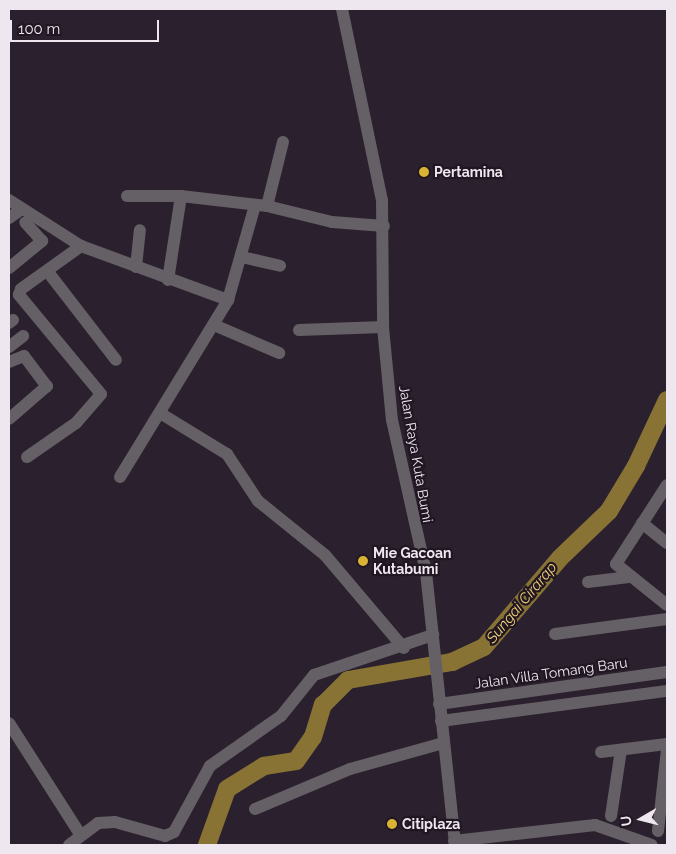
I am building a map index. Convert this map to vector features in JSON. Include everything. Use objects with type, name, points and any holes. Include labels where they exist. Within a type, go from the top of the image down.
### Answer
[{"type":"street","name":"Jalan Raya Kuta Bumi","points":[[342,9],[384,226],[383,327],[392,420],[426,572],[455,843]]},
{"type":"street","points":[[120,477],[228,300],[283,142]]},
{"type":"street","points":[[127,196],[181,196],[261,206],[332,222],[384,226]]},
{"type":"street","points":[[168,280],[181,196]]},
{"type":"street","points":[[9,200],[82,246],[168,280],[228,300]]},
{"type":"street","points":[[9,218],[22,209]]},
{"type":"street","points":[[9,268],[42,241],[25,222]]},
{"type":"street","points":[[136,267],[140,230]]},
{"type":"street","points":[[27,456],[76,423],[101,394],[19,295],[21,288],[48,272],[82,246]]},
{"type":"street","points":[[242,257],[280,266]]},
{"type":"street","points":[[48,272],[116,360]]},
{"type":"street","points":[[214,325],[279,352]]},
{"type":"street","points":[[299,330],[383,327]]},
{"type":"street","points":[[9,347],[23,336]]},
{"type":"street","points":[[9,362],[24,356],[47,386],[9,419]]},
{"type":"street","points":[[160,413],[227,454],[258,500],[325,555],[404,648]]},
{"type":"street","points":[[667,485],[617,562],[629,577],[667,606]]},
{"type":"street","points":[[642,524],[667,543]]},
{"type":"street","points":[[588,582],[629,577]]},
{"type":"street","points":[[556,634],[667,619]]},
{"type":"street","points":[[68,845],[80,834],[98,823],[115,822],[165,836],[174,832],[210,766],[281,716],[314,675],[326,668],[434,639]]},
{"type":"street","name":"Jalan Villa Tomang Baru","points":[[439,704],[667,672]]},
{"type":"street","points":[[441,721],[667,690]]},
{"type":"street","points":[[487,698],[488,715]]},
{"type":"street","points":[[9,723],[80,834]]},
{"type":"street","points":[[255,809],[350,769],[443,743]]},
{"type":"street","points":[[601,752],[667,744]]},
{"type":"street","points":[[658,832],[667,749]]},
{"type":"street","points":[[611,816],[621,750]]},
{"type":"street","points":[[455,843],[595,825],[652,845]]},
{"type":"waterway","name":"Sungai Cirarap","points":[[207,845],[227,789],[264,766],[296,761],[313,737],[323,705],[348,680],[452,662],[484,647],[560,558],[609,511],[636,466],[667,400]]},
{"type":"place","name":"Pertamina","points":[[424,172]]},
{"type":"place","name":"Mie Gacoan Kutabumi","points":[[363,561]]},
{"type":"place","name":"Citiplaza","points":[[392,824]]}]
